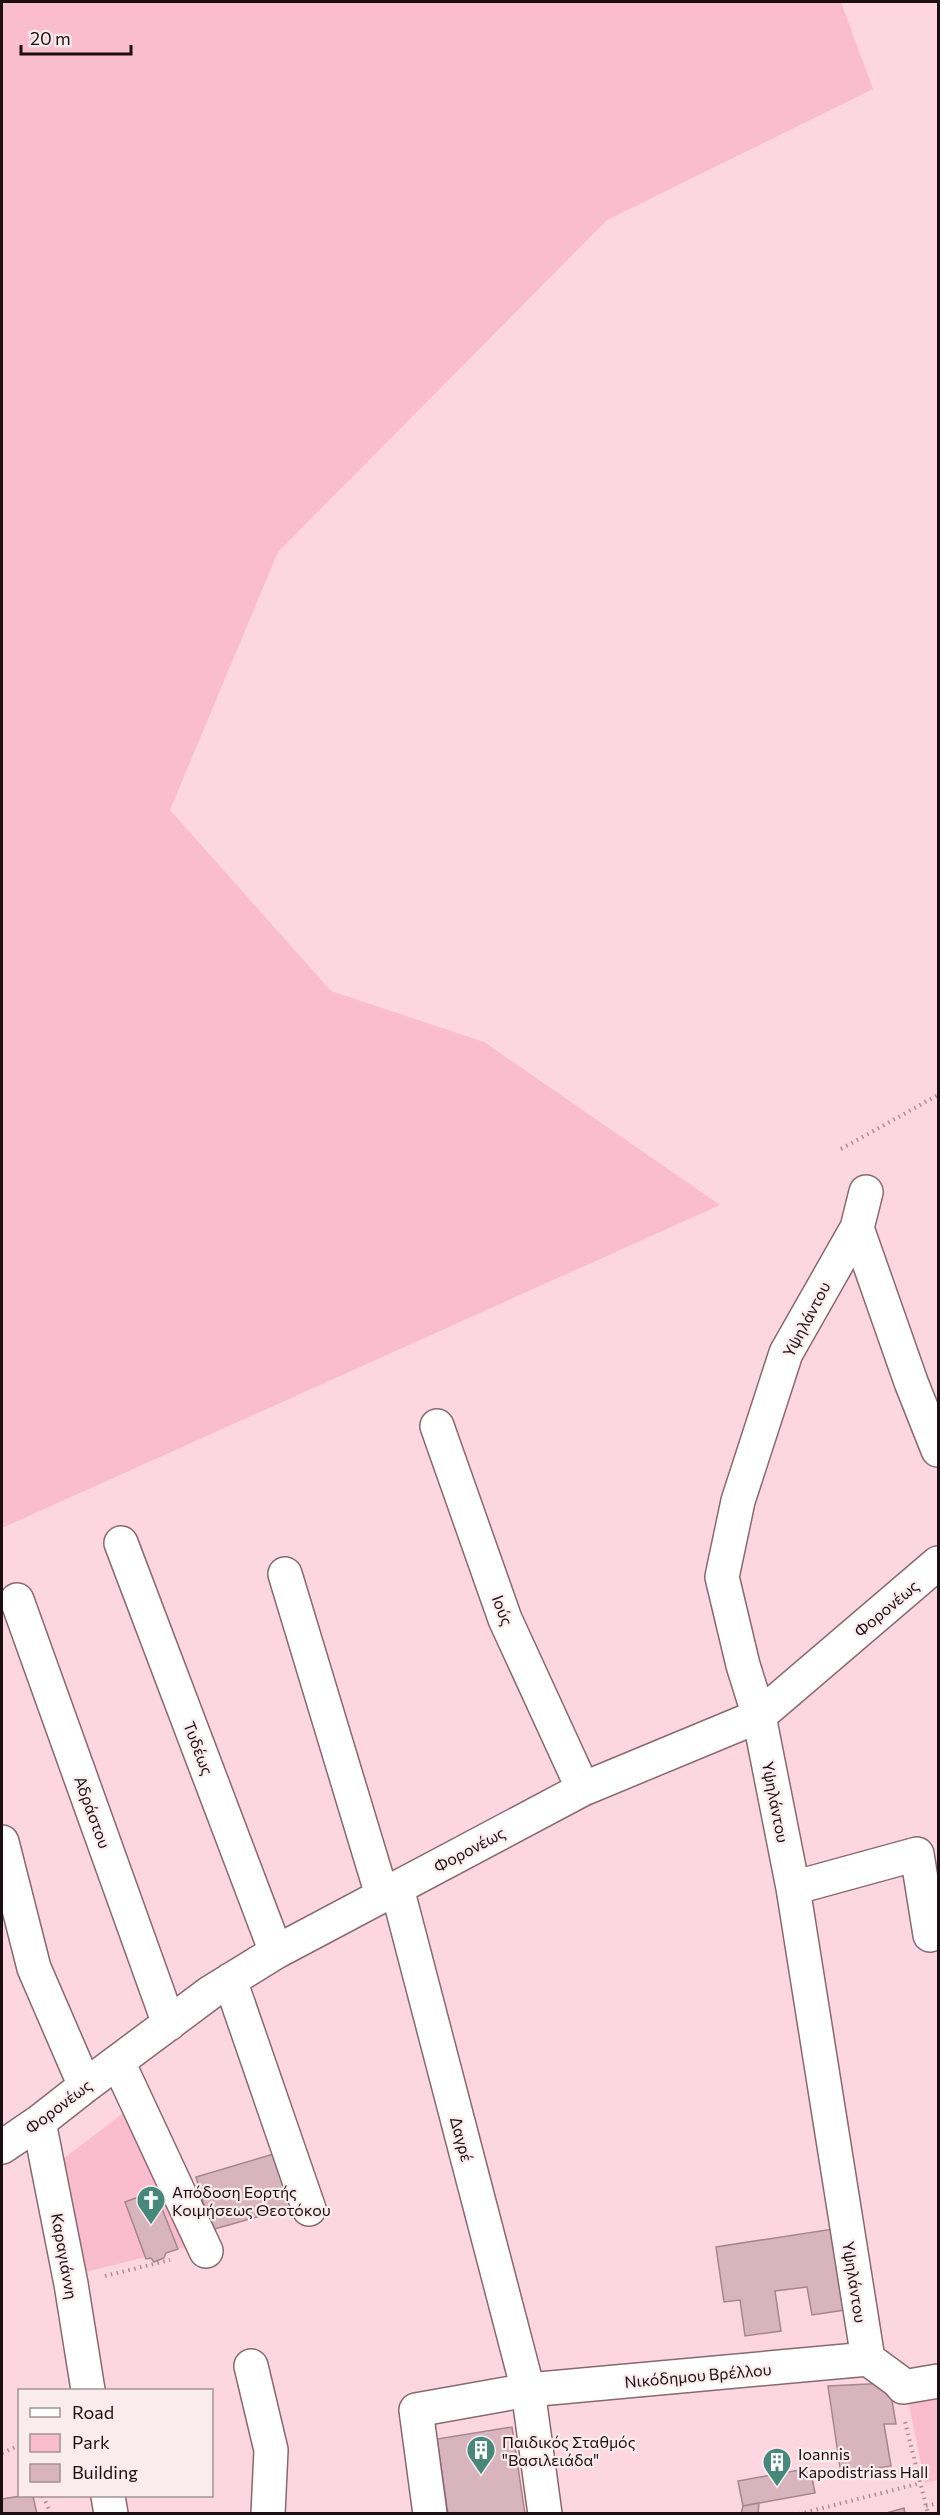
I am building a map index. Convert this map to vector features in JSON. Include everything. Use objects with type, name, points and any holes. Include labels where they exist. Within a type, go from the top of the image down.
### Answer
[{"type":"street","name":"Υψηλάντου","points":[[866,1192],[857,1228],[786,1353],[738,1501],[722,1577],[743,1665],[759,1716],[794,1888],[868,2359]]},
{"type":"street","points":[[857,1228],[911,1382],[939,1450]]},
{"type":"street","name":"Ιούς","points":[[437,1426],[505,1619],[583,1789]]},
{"type":"street","name":"Τυδέως","points":[[121,1543],[276,1952]]},
{"type":"street","name":"Φορονέως","points":[[2,2147],[230,1980],[276,1952],[583,1789],[759,1716],[939,1563]]},
{"type":"street","name":"Δαγρέ","points":[[285,1574],[390,1892],[528,2390],[545,2514]]},
{"type":"street","name":"Αδράστου","points":[[17,1600],[169,2024]]},
{"type":"street","points":[[2,1842],[34,1968],[85,2086]]},
{"type":"street","points":[[794,1888],[916,1846],[930,1935]]},
{"type":"street","points":[[230,1980],[309,2210]]},
{"type":"street","points":[[118,2062],[206,2251]]},
{"type":"street","name":"Καραγιάννη","points":[[39,2122],[71,2284],[88,2389]]},
{"type":"street","points":[[868,2359],[903,2387],[939,2381]]},
{"type":"street","name":"Νικόδημου Βρέλλου","points":[[528,2390],[868,2359]]},
{"type":"street","points":[[251,2366],[271,2450],[268,2514]]},
{"type":"street","points":[[430,2514],[416,2410],[528,2390]]},
{"type":"street","points":[[108,2497],[111,2514]]},
{"type":"path","points":[[841,1149],[939,1095]]},
{"type":"path","points":[[71,2284],[206,2251]]},
{"type":"path","points":[[903,2387],[899,2398],[928,2514]]},
{"type":"path","points":[[2,2453],[18,2446]]},
{"type":"path","points":[[799,2514],[921,2483]]},
{"type":"path","points":[[43,2497],[51,2514]]},
{"type":"path","points":[[926,2506],[939,2503]]},
{"type":"green space","points":[[2,2],[841,2],[873,89],[607,220],[278,552],[170,810],[331,991],[484,1042],[720,1205],[2,1528]]},
{"type":"green space","points":[[131,2107],[190,2246],[85,2272],[63,2159]]},
{"type":"green space","points":[[938,2395],[938,2480],[925,2483],[908,2400]]},
{"type":"building","points":[[277,2153],[292,2207],[211,2230],[196,2177]]},
{"type":"building","name":"Απόδοση Εορτής Κοιμήσεως Θεοτόκου","points":[[155,2191],[178,2249],[166,2253],[164,2258],[154,2262],[151,2258],[146,2259],[125,2202]]},
{"type":"building","points":[[833,2229],[845,2310],[812,2315],[807,2287],[775,2291],[781,2331],[745,2336],[740,2300],[724,2302],[716,2247]]},
{"type":"building","points":[[889,2383],[896,2424],[884,2424],[891,2466],[841,2474],[828,2386]]},
{"type":"building","name":"Παιδικός Σταθμός \"Βασιλειάδα\"","points":[[512,2427],[525,2514],[448,2514],[437,2439]]},
{"type":"building","name":"Ioannis Kapodistriass Hall","points":[[810,2468],[815,2493],[743,2506],[738,2481]]},
{"type":"building","points":[[33,2497],[37,2514],[2,2514],[2,2499]]},
{"type":"building","points":[[759,2503],[758,2514],[741,2514],[743,2506]]},
{"type":"building","points":[[904,2508],[905,2514],[883,2514]]},
{"type":"place","name":"Απόδοση Εορτής Κοιμήσεως Θεοτόκου","points":[[151,2226]]},
{"type":"place","name":"Παιδικός Σταθμός \"Βασιλειάδα\"","points":[[481,2476]]},
{"type":"place","name":"Ioannis Kapodistriass Hall","points":[[777,2488]]}]
